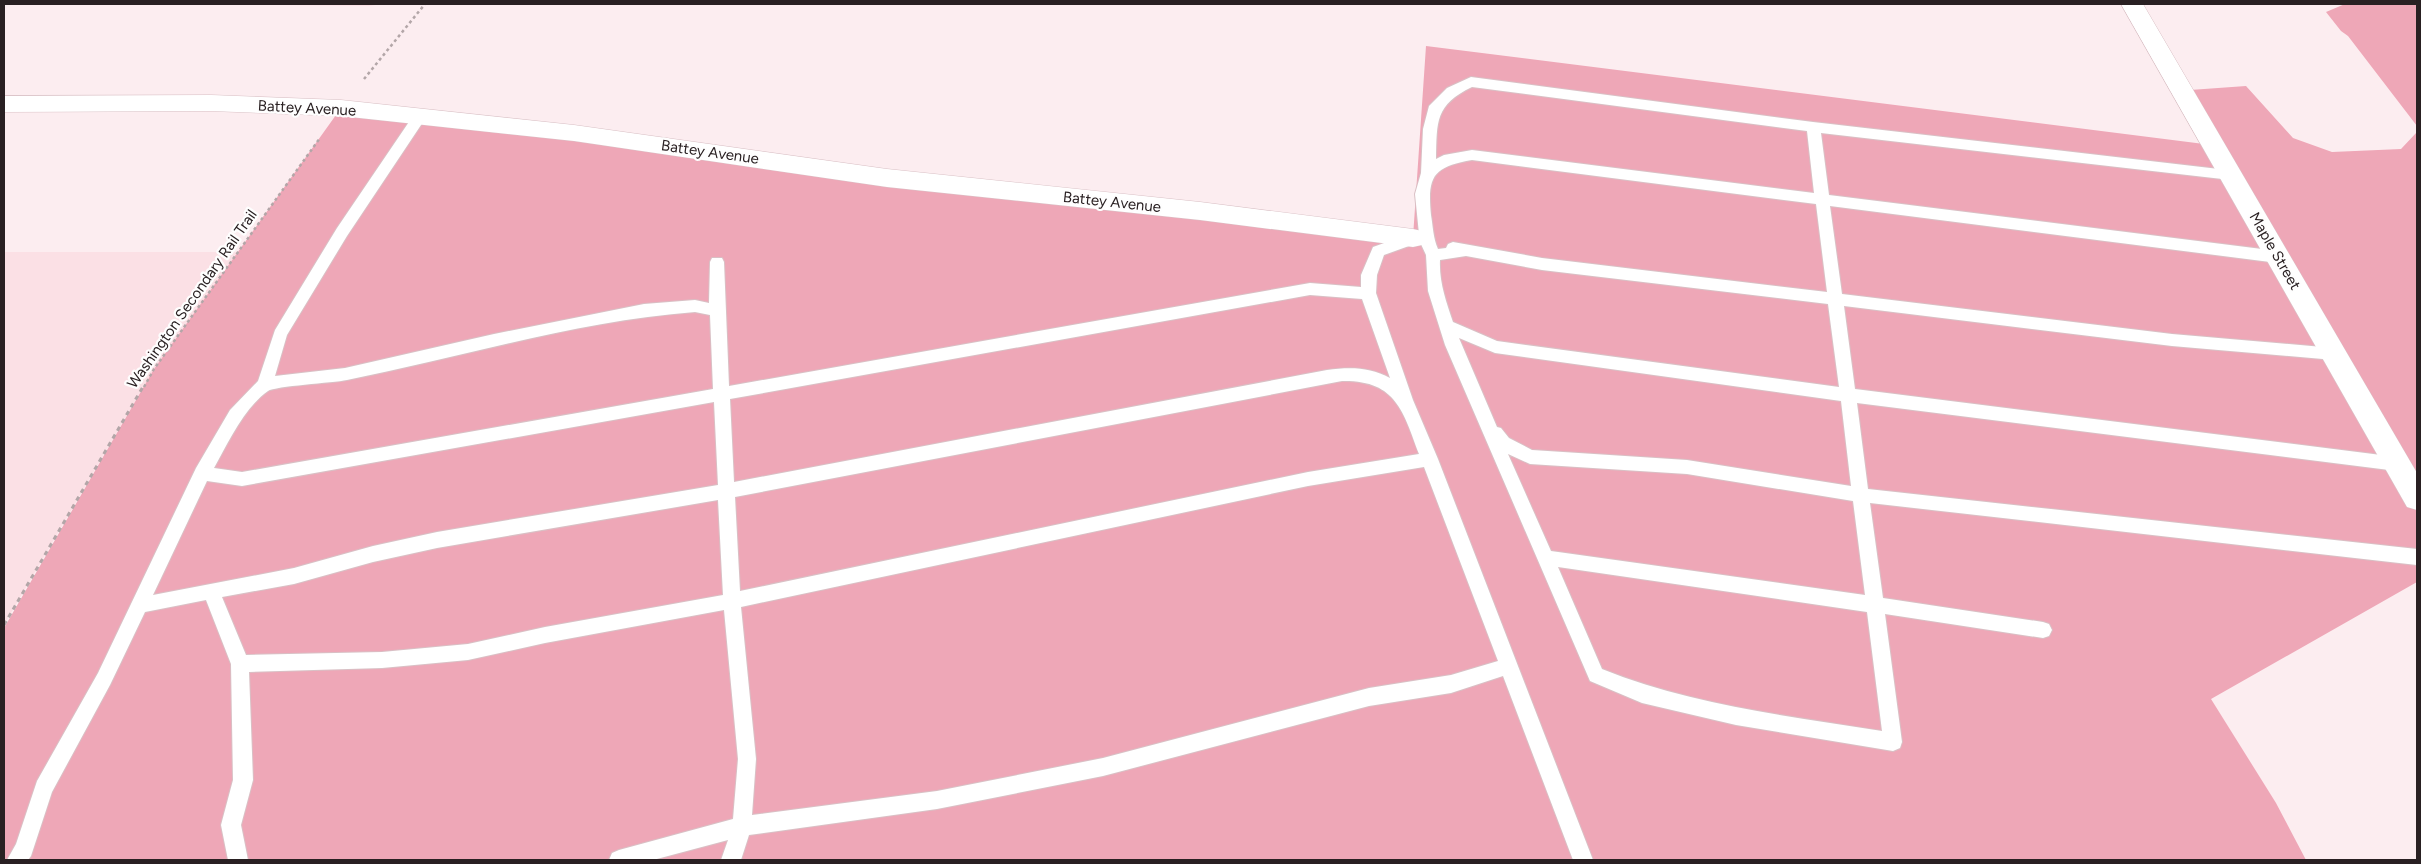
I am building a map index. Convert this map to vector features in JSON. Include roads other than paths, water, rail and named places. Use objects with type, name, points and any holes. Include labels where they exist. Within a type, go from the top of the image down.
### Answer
[{"type":"street","name":"Maple Street","points":[[2132,4],[2417,498]]},
{"type":"street","name":"Battey Avenue","points":[[4,104],[211,103],[341,108],[574,133],[887,178],[1190,210],[1424,245]]},
{"type":"lane","points":[[1812,128],[1893,742],[1736,716],[1642,694],[1596,675],[1437,303],[1424,245],[1422,194],[1428,172],[1430,129],[1436,106],[1452,91],[1471,82],[1812,128],[2231,175]]},
{"type":"lane","points":[[17,860],[24,849],[44,788],[104,679],[140,605],[167,543],[202,473],[236,416],[265,384],[280,334],[342,232],[420,116]]},
{"type":"lane","points":[[1428,172],[1444,160],[1472,155],[2278,257]]},
{"type":"lane","points":[[1583,860],[1388,352],[1368,293],[1369,275],[1378,251],[1424,245],[1542,264],[2172,340],[2334,354]]},
{"type":"lane","points":[[717,262],[716,310],[732,601],[747,759],[742,826],[731,860]]},
{"type":"lane","points":[[202,473],[242,479],[722,392],[1310,289],[1368,293]]},
{"type":"lane","points":[[265,384],[345,374],[494,340],[644,310],[695,306],[716,310]]},
{"type":"lane","points":[[1448,326],[1495,347],[1848,395],[2397,464]]},
{"type":"lane","points":[[140,605],[294,576],[374,554],[437,540],[727,491],[1353,373],[1372,376],[1398,390],[1409,406]]},
{"type":"lane","points":[[1488,426],[1503,443],[1530,457],[1687,467],[1861,494],[2417,557]]},
{"type":"lane","points":[[240,664],[382,660],[468,652],[545,635],[732,601],[1198,502],[1308,480],[1430,459]]},
{"type":"lane","points":[[1546,558],[1875,604],[2043,630]]},
{"type":"lane","points":[[211,592],[240,664],[243,780],[231,825],[238,860]]},
{"type":"lane","points":[[619,860],[742,826],[937,800],[1104,767],[1369,697],[1451,684],[1509,666]]}]
